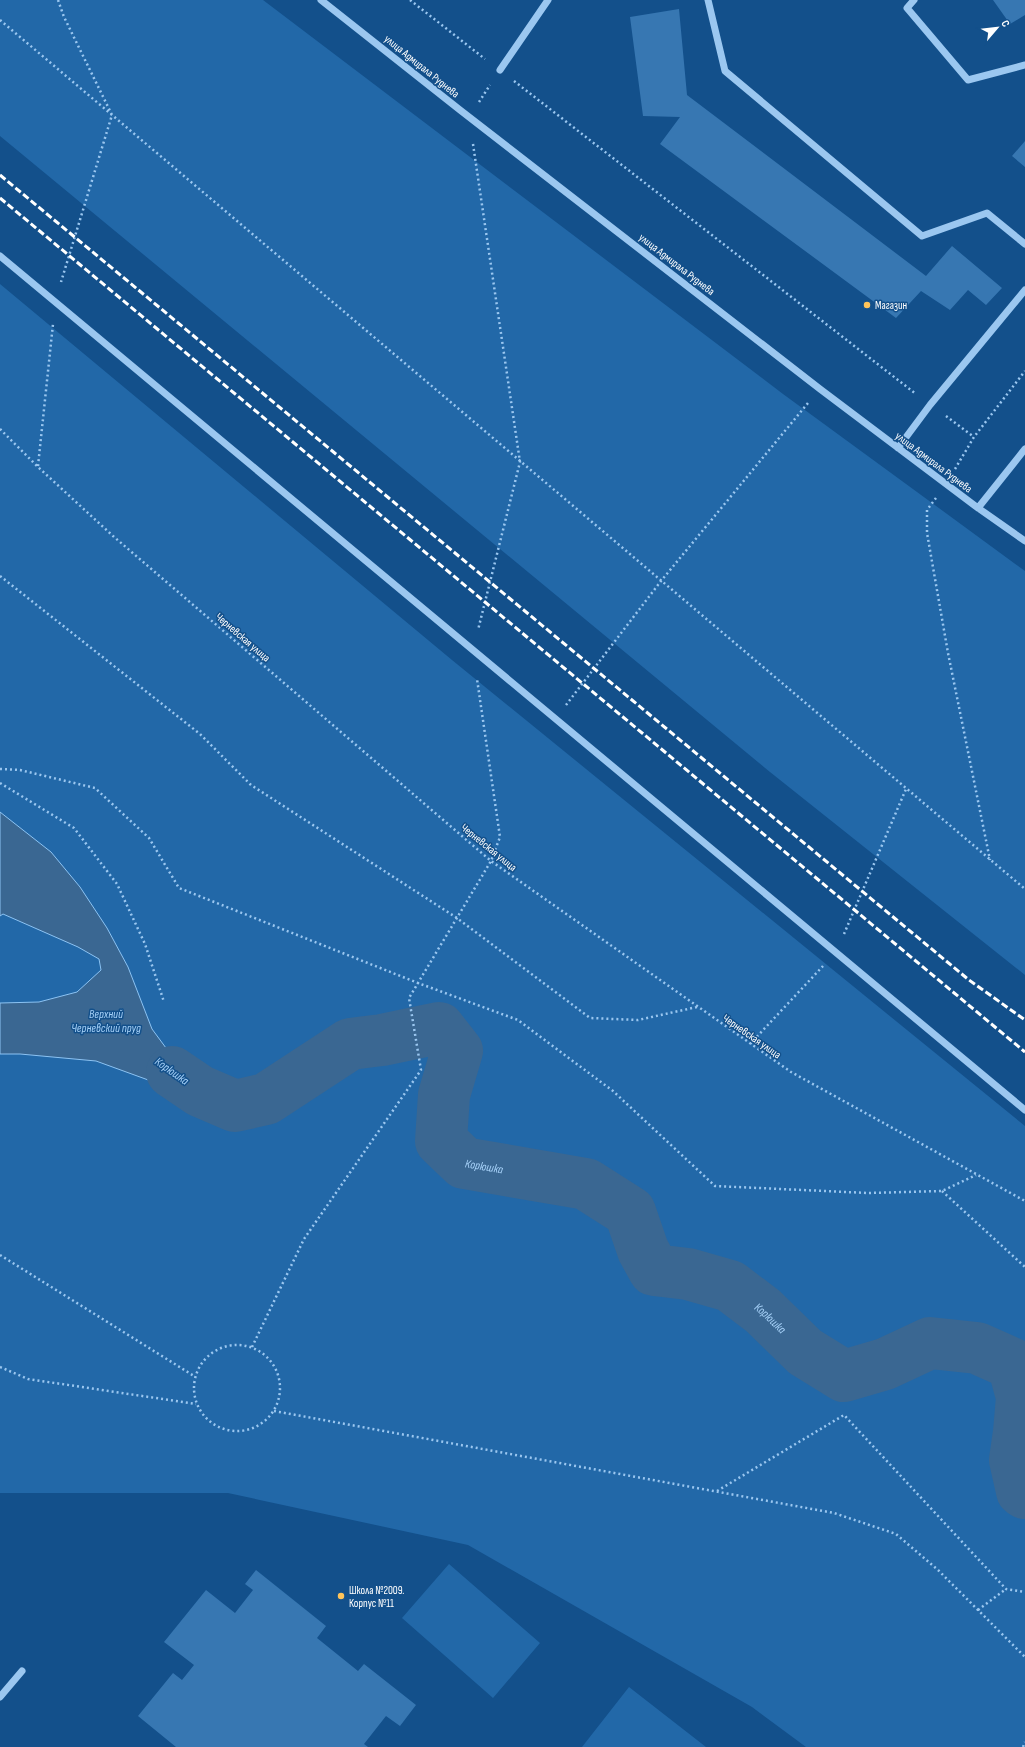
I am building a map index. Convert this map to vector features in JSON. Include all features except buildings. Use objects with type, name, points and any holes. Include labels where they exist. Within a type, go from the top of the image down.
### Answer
[{"type":"street","name":"улица Адмирала Руднева","points":[[321,0],[469,117],[820,389],[978,508],[1025,541]]},
{"type":"street","points":[[500,70],[548,0]]},
{"type":"street","points":[[708,0],[726,71],[922,236],[987,213],[1025,244]]},
{"type":"street","points":[[914,0],[907,8],[968,80],[1025,65]]},
{"type":"street","points":[[0,256],[1025,1110]]},
{"type":"street","points":[[898,448],[930,405],[1025,290]]},
{"type":"street","points":[[978,508],[1025,449]]},
{"type":"street","points":[[0,1697],[22,1671]]},
{"type":"path","points":[[38,467],[55,302],[112,115],[64,18],[58,0]]},
{"type":"path","points":[[410,0],[930,405],[974,437]]},
{"type":"path","points":[[0,20],[990,861],[1025,889]]},
{"type":"path","points":[[252,1347],[304,1239],[421,1070],[409,998],[491,861],[500,837],[473,651],[520,462],[469,117],[500,70]]},
{"type":"path","points":[[990,861],[948,653],[927,533],[928,510],[947,484],[974,437],[1025,371]]},
{"type":"path","points":[[555,719],[660,581],[820,389]]},
{"type":"path","name":"Черневская улица","points":[[0,429],[38,467],[113,536],[491,861],[791,1072],[1025,1201]]},
{"type":"path","points":[[0,576],[200,734],[251,785],[457,918],[590,1018],[638,1020],[697,1007]]},
{"type":"path","points":[[0,769],[20,770],[95,788],[149,838],[179,888],[418,983],[518,1020],[613,1091],[715,1186],[868,1193],[942,1191],[977,1175]]},
{"type":"path","points":[[0,784],[74,828],[117,884],[145,944],[164,1002]]},
{"type":"path","points":[[750,1044],[836,953],[906,789]]},
{"type":"path","points":[[942,1191],[1025,1267]]},
{"type":"path","points":[[0,1256],[194,1376]]},
{"type":"path","points":[[237,1344],[252,1347],[259,1350],[270,1360],[280,1381],[280,1396],[274,1411],[264,1422],[254,1428],[240,1432],[225,1430],[213,1425],[202,1415],[196,1404],[193,1390],[194,1376],[201,1362],[211,1353],[224,1346],[237,1344]]},
{"type":"path","points":[[0,1367],[28,1380],[196,1404]]},
{"type":"path","points":[[274,1411],[834,1513],[896,1534],[938,1570],[1025,1657]]},
{"type":"path","points":[[717,1492],[844,1415],[1006,1589],[1025,1592]]},
{"type":"path","points":[[978,1610],[1006,1589]]},
{"type":"path","points":[[1023,1747],[1025,1742]]},
{"type":"shaded area","points":[[0,0],[263,0],[783,394],[1025,571],[1025,975],[770,772],[0,136]]},
{"type":"shaded area","points":[[0,284],[452,660],[1025,1126],[1025,1747],[806,1747],[752,1707],[468,1545],[228,1493],[0,1493]]},
{"type":"shaded area","points":[[449,1564],[540,1643],[493,1698],[402,1618]]},
{"type":"shaded area","points":[[629,1687],[706,1747],[582,1747]]},
{"type":"water","name":"Верхний Черневский пруд","points":[[0,812],[51,852],[80,887],[107,928],[128,967],[152,1029],[183,1071],[230,1099],[235,1106],[228,1113],[162,1085],[96,1061],[20,1054],[0,1054],[0,1003],[39,1002],[77,992],[101,970],[99,959],[78,947],[3,914],[0,916]]},
{"type":"waterway","name":"Корюшка","points":[[172,1072],[200,1091],[235,1106],[266,1099],[350,1044],[382,1040],[439,1028],[457,1051],[444,1095],[441,1141],[464,1163],[586,1184],[630,1212],[643,1250],[654,1270],[688,1274],[730,1286],[763,1311],[805,1352],[844,1376],[885,1364],[930,1343],[977,1348],[1013,1364],[1022,1397],[1015,1460],[1022,1491],[1025,1493]]},
{"type":"railway","points":[[0,175],[969,980],[1025,1020]]},
{"type":"railway","points":[[0,198],[1025,1052]]},
{"type":"place","name":"Магазин","points":[[867,305]]},
{"type":"place","name":"Школа №2009. Корпус №11","points":[[341,1596]]}]
